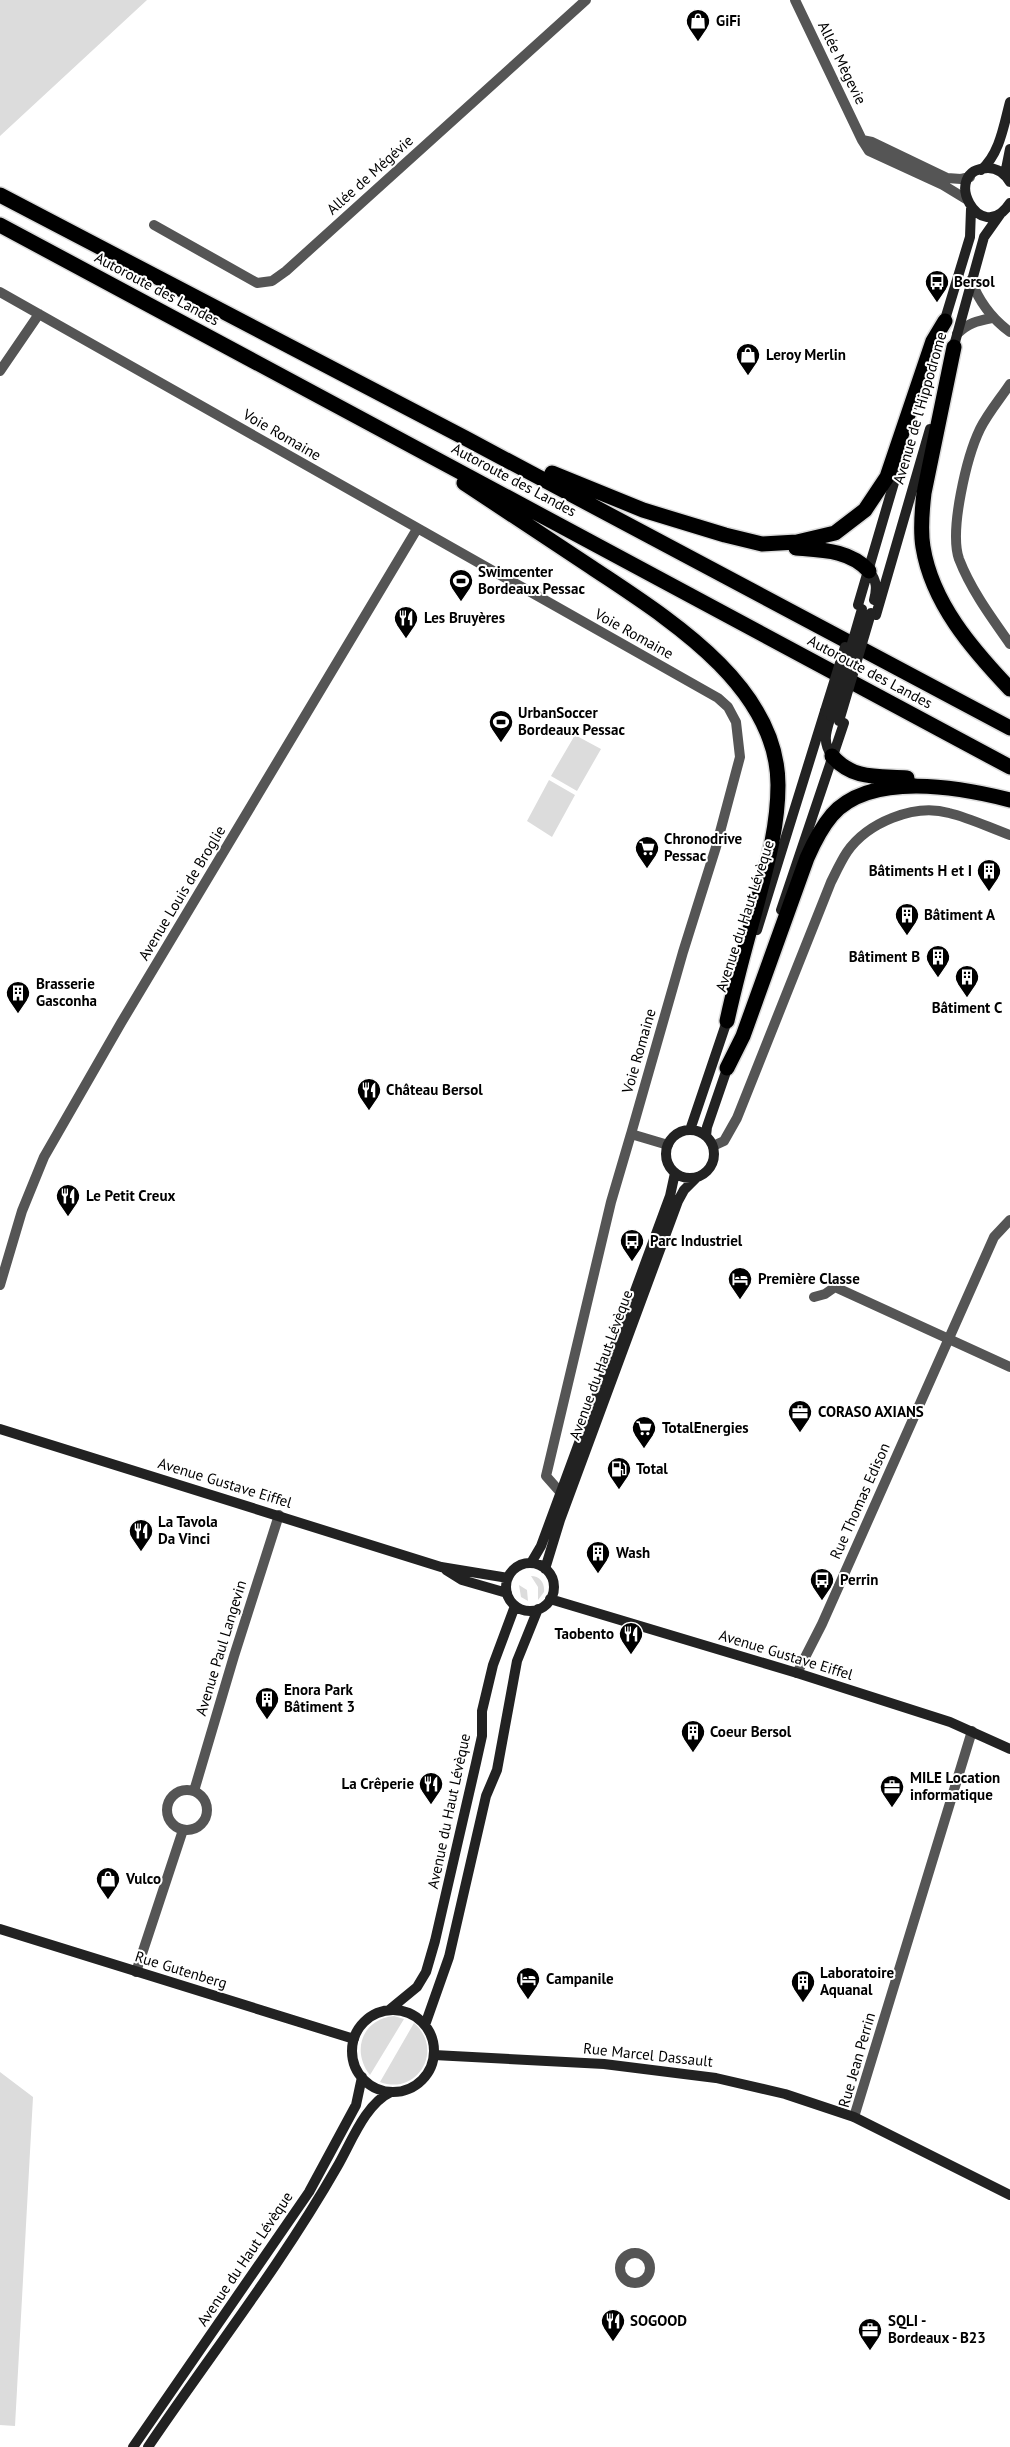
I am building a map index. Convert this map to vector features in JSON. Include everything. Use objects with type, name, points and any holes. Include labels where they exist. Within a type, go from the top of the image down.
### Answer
[{"type":"highway","name":"Autoroute des Landes","points":[[0,195],[467,439],[1010,728]]},
{"type":"highway","name":"Autoroute des Landes","points":[[0,225],[1010,767]]},
{"type":"highway","points":[[762,544],[796,542],[835,532],[865,510],[887,477],[933,340],[945,320]]},
{"type":"highway","points":[[956,340],[924,493],[922,515],[923,546],[933,583],[946,610],[968,641],[1010,689]]},
{"type":"highway","points":[[386,432],[604,576],[683,632],[718,662],[757,712],[770,739],[774,753],[778,783],[776,814],[771,854],[727,1021]]},
{"type":"highway","points":[[467,439],[490,444],[567,480],[643,510],[725,535],[762,544],[846,554],[856,559],[868,575]]},
{"type":"highway","points":[[834,751],[853,773],[921,779],[1010,800]]},
{"type":"highway","points":[[728,1068],[743,1036],[807,858],[817,836],[833,814],[861,796],[902,785],[974,791]]},
{"type":"main road","points":[[970,177],[990,163],[996,150],[1010,102]]},
{"type":"main road","points":[[1009,181],[1006,169],[1010,149]]},
{"type":"main road","points":[[981,170],[996,170],[1009,181]]},
{"type":"main road","name":"Avenue de l'Hippodrome","points":[[867,611],[868,575],[970,237],[969,204],[965,189],[970,177]]},
{"type":"main road","name":"Avenue de l'Hippodrome","points":[[867,611],[956,340],[986,231],[1010,203]]},
{"type":"main road","points":[[969,204],[985,216],[1001,213]]},
{"type":"main road","points":[[834,751],[826,745],[825,738],[835,718],[867,611],[877,590],[874,578],[868,575]]},
{"type":"main road","points":[[835,718],[867,611]]},
{"type":"main road","name":"Avenue du Haut Lévèque","points":[[690,1130],[835,718]]},
{"type":"main road","name":"Avenue du Haut Lévèque","points":[[706,1136],[707,1127],[834,751],[835,718]]},
{"type":"main road","points":[[690,1130],[706,1136],[713,1146],[715,1154],[710,1169],[696,1178],[688,1178],[675,1173],[667,1160],[668,1145],[677,1134],[690,1130]]},
{"type":"main road","name":"Avenue du Haut Lévèque","points":[[531,1563],[541,1546],[561,1493],[670,1196],[675,1173]]},
{"type":"main road","name":"Avenue du Haut Lévèque","points":[[545,1569],[560,1520],[678,1202],[684,1190],[696,1178]]},
{"type":"main road","name":"Avenue Gustave Eiffel","points":[[0,1429],[441,1567],[508,1578]]},
{"type":"main road","points":[[531,1563],[545,1569],[550,1574],[554,1586],[550,1600],[538,1609],[527,1610],[515,1606],[507,1593],[508,1578],[517,1567],[531,1563]]},
{"type":"main road","name":"Avenue Gustave Eiffel","points":[[441,1567],[462,1580],[507,1593]]},
{"type":"main road","name":"Avenue Gustave Eiffel","points":[[550,1600],[797,1673],[950,1722],[1010,1749]]},
{"type":"main road","name":"Avenue du Haut Lévèque","points":[[389,2010],[418,1987],[426,1972],[435,1941],[482,1736],[482,1711],[486,1692],[493,1665],[515,1606]]},
{"type":"main road","name":"Avenue du Haut Lévèque","points":[[424,2025],[448,1957],[486,1796],[497,1770],[517,1661],[538,1609]]},
{"type":"main road","name":"Rue Gutenberg","points":[[0,1929],[354,2039]]},
{"type":"main road","points":[[389,2010],[413,2014],[424,2025],[432,2039],[434,2055],[430,2068],[422,2080],[410,2088],[391,2092],[374,2087],[362,2078],[355,2066],[352,2053],[354,2039],[359,2028],[367,2019],[377,2013],[389,2010]]},
{"type":"main road","name":"Rue Marcel Dassault","points":[[434,2055],[604,2064],[716,2078],[786,2094],[854,2117]]},
{"type":"main road","name":"Avenue du Haut Lévèque","points":[[133,2447],[309,2192],[356,2105],[362,2078]]},
{"type":"main road","name":"Avenue du Haut Lévèque","points":[[148,2447],[292,2239],[333,2174],[360,2126],[381,2096],[391,2092]]},
{"type":"main road","name":"Rue Jean Perrin","points":[[854,2117],[1010,2195]]},
{"type":"street","name":"Allée de Mégévie","points":[[154,225],[257,283],[272,281],[286,271],[586,0]]},
{"type":"street","name":"Allée Mègevie","points":[[795,0],[862,140],[870,151],[943,185],[969,204]]},
{"type":"street","points":[[862,140],[872,142],[948,178],[961,179],[970,177]]},
{"type":"street","points":[[971,280],[975,292],[992,318],[1010,332]]},
{"type":"street","name":"Voie Romaine","points":[[0,292],[718,698],[728,707],[736,722],[740,757],[716,847],[680,961],[610,1202],[546,1476],[561,1493]]},
{"type":"street","points":[[0,371],[39,314]]},
{"type":"street","points":[[956,340],[965,326],[974,321],[992,318]]},
{"type":"street","points":[[1010,384],[990,412],[977,437],[956,522],[956,538],[959,557],[972,588],[1010,644]]},
{"type":"street","name":"Avenue Louis de Broglie","points":[[0,1285],[22,1210],[53,1140],[417,529]]},
{"type":"street","points":[[713,1146],[724,1141],[737,1118],[831,882],[848,851],[874,827],[892,818],[930,811],[948,812],[1010,835]]},
{"type":"street","points":[[631,1134],[668,1145]]},
{"type":"street","name":"Rue Thomas Edison","points":[[797,1673],[994,1237],[1010,1220]]},
{"type":"street","points":[[814,1297],[825,1294],[835,1287],[1010,1367]]},
{"type":"street","name":"Avenue Paul Langevin","points":[[194,1791],[234,1656],[279,1515]]},
{"type":"street","name":"Rue Jean Perrin","points":[[854,2117],[972,1731]]},
{"type":"street","points":[[188,1789],[194,1791],[200,1794],[207,1805],[206,1818],[197,1828],[183,1830],[168,1818],[168,1804],[175,1793],[188,1789]]},
{"type":"street","points":[[136,1972],[183,1830]]},
{"type":"shaded area","points":[[0,0],[147,0],[0,136]]},
{"type":"shaded area","points":[[575,735],[601,749],[577,791],[551,776]]},
{"type":"shaded area","points":[[549,780],[575,795],[552,837],[527,821]]},
{"type":"shaded area","points":[[531,1576],[539,1579],[544,1586],[544,1592],[538,1600],[538,1587]]},
{"type":"shaded area","points":[[519,1585],[527,1590],[528,1601],[521,1597]]},
{"type":"shaded area","points":[[394,2016],[404,2019],[370,2075],[364,2066],[361,2056],[363,2038],[367,2030],[374,2023],[383,2018]]},
{"type":"shaded area","points":[[414,2023],[423,2034],[427,2046],[427,2057],[422,2068],[415,2077],[405,2082],[393,2085],[380,2082]]},
{"type":"shaded area","points":[[0,2072],[33,2097],[15,2426],[0,2425]]},
{"type":"place","name":"GiFi","points":[[698,42]]},
{"type":"place","name":"Bersol","points":[[937,303]]},
{"type":"place","name":"Leroy Merlin","points":[[748,376]]},
{"type":"place","name":"Swimcenter Bordeaux Pessac","points":[[461,602]]},
{"type":"place","name":"Les Bruyères","points":[[406,639]]},
{"type":"place","name":"UrbanSoccer Bordeaux Pessac","points":[[501,743]]},
{"type":"place","name":"Chronodrive Pessac","points":[[647,869]]},
{"type":"place","name":"Bâtiments H et I","points":[[989,892]]},
{"type":"place","name":"Bâtiment A","points":[[907,936]]},
{"type":"place","name":"Bâtiment B","points":[[938,978]]},
{"type":"place","name":"Bâtiment C","points":[[967,998]]},
{"type":"place","name":"Brasserie Gasconha","points":[[18,1014]]},
{"type":"place","name":"Château Bersol","points":[[369,1111]]},
{"type":"place","name":"Le Petit Creux","points":[[68,1217]]},
{"type":"place","name":"Parc Industriel","points":[[632,1262]]},
{"type":"place","name":"Première Classe","points":[[740,1300]]},
{"type":"place","name":"CORASO AXIANS","points":[[800,1433]]},
{"type":"place","name":"TotalEnergies","points":[[644,1449]]},
{"type":"place","name":"Total","points":[[619,1490]]},
{"type":"place","name":"La Tavola Da Vinci","points":[[141,1552]]},
{"type":"place","name":"Wash","points":[[598,1574]]},
{"type":"place","name":"Perrin","points":[[822,1601]]},
{"type":"place","name":"Taobento","points":[[631,1655]]},
{"type":"place","name":"Enora Park Bâtiment 3","points":[[267,1720]]},
{"type":"place","name":"Coeur Bersol","points":[[693,1753]]},
{"type":"place","name":"La Crêperie","points":[[431,1805]]},
{"type":"place","name":"MILE Location informatique","points":[[892,1808]]},
{"type":"place","name":"Vulco","points":[[108,1900]]},
{"type":"place","name":"Campanile","points":[[528,2000]]},
{"type":"place","name":"Laboratoire Aquanal","points":[[803,2003]]},
{"type":"place","name":"SOGOOD","points":[[613,2342]]},
{"type":"place","name":"SQLI - Bordeaux - B23","points":[[870,2351]]}]
